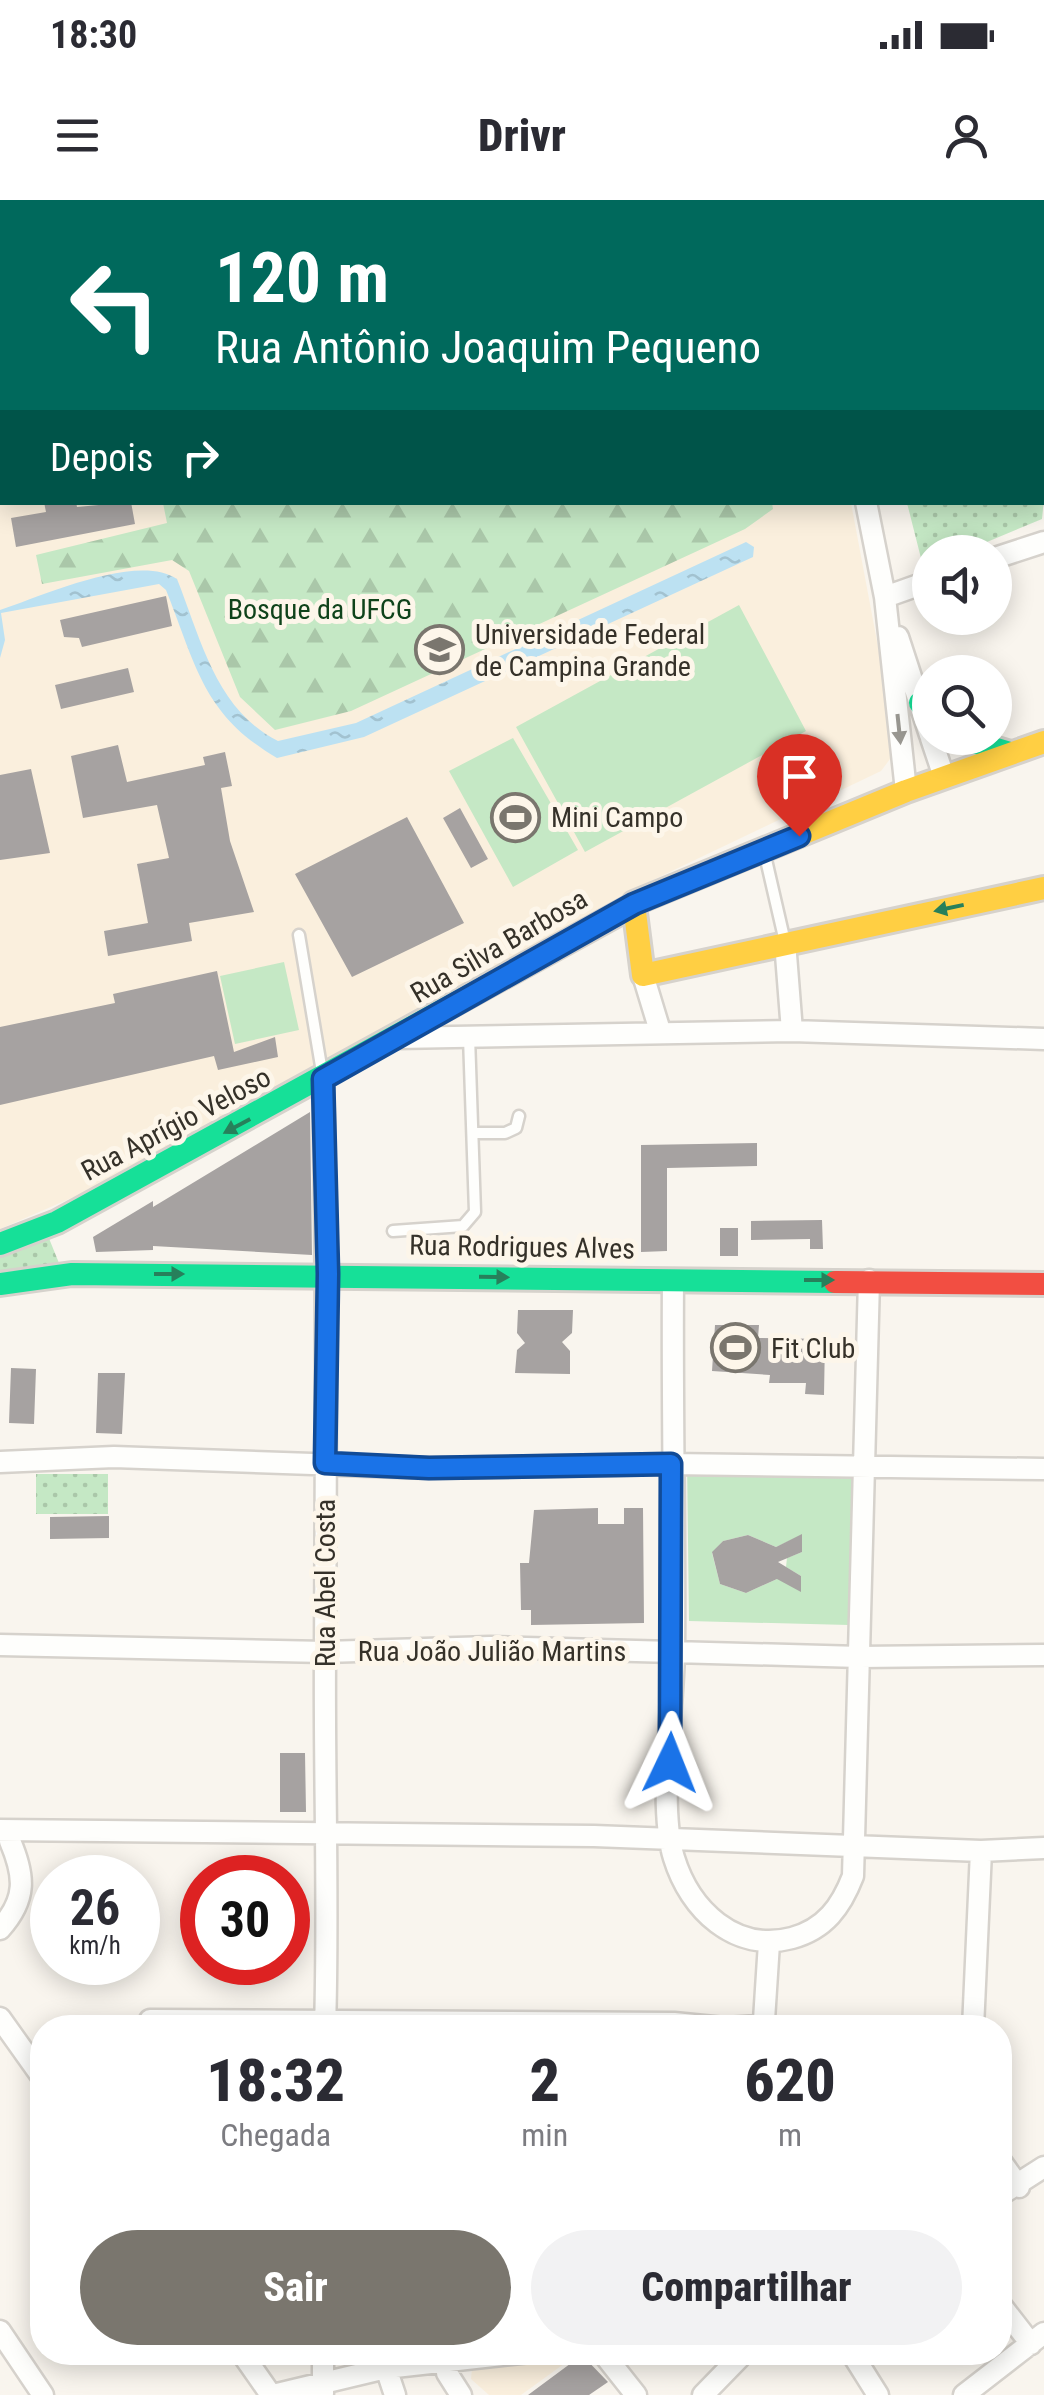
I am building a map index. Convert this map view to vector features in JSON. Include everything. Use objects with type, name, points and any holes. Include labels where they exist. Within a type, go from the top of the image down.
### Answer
[{"type":"main road","name":"Rua Silva Barbosa","points":[[1012,753],[1044,742]]},
{"type":"main road","name":"Rua Silva Barbosa","points":[[323,1079],[634,904],[1006,755]]},
{"type":"main road","points":[[634,904],[643,975],[1044,888]]},
{"type":"main road","name":"Rua Aprígio Veloso","points":[[57,1222],[323,1079]]},
{"type":"main road","points":[[0,1244],[57,1222],[56,1244],[72,1274]]},
{"type":"main road","name":"Rua Rodrigues Alves","points":[[0,1284],[72,1274],[1044,1284]]},
{"type":"street","points":[[867,505],[884,597],[906,792]]},
{"type":"street","points":[[1012,552],[1044,542]]},
{"type":"street","points":[[884,597],[912,587]]},
{"type":"street","points":[[884,597],[912,673]]},
{"type":"street","points":[[936,755],[944,777]]},
{"type":"street","points":[[786,942],[792,1031]]},
{"type":"street","points":[[643,975],[660,1032]]},
{"type":"street","points":[[397,1038],[792,1031],[1044,1039]]},
{"type":"street","name":"Rua Abel Costa","points":[[323,1079],[328,1274],[325,1652],[330,1835],[325,2015]]},
{"type":"street","points":[[673,1280],[674,1651],[668,1838],[688,1892],[706,1915],[736,1935],[769,1943],[805,1934],[831,1917],[853,1876],[869,1280]]},
{"type":"street","points":[[0,1462],[114,1457],[429,1468],[671,1464],[866,1470],[1044,1469]]},
{"type":"street","name":"Rua João Julião Martins","points":[[0,1645],[325,1652],[490,1647],[860,1656],[1044,1655]]},
{"type":"street","points":[[0,1929],[18,1906],[22,1886],[7,1838],[668,1838],[981,1851],[1044,1848]]},
{"type":"street","points":[[974,2015],[981,1851]]},
{"type":"street","points":[[764,2015],[769,1943]]},
{"type":"street","points":[[0,2018],[30,2061]]},
{"type":"street","points":[[1012,2190],[1044,2167]]},
{"type":"street","points":[[1012,2315],[1038,2339],[1012,2359]]},
{"type":"street","points":[[0,2330],[43,2395]]},
{"type":"street","points":[[250,2365],[272,2395],[322,2388],[386,2368],[432,2365]]},
{"type":"street","points":[[447,2365],[447,2373],[461,2395]]},
{"type":"street","points":[[612,2365],[636,2395]]},
{"type":"street","points":[[703,2395],[732,2365]]},
{"type":"street","points":[[859,2365],[878,2395]]},
{"type":"street","points":[[964,2395],[1004,2365]]},
{"type":"street","points":[[386,2368],[395,2395]]},
{"type":"lane","points":[[764,850],[786,942]]},
{"type":"lane","points":[[299,935],[323,1079]]},
{"type":"lane","points":[[393,1231],[463,1226],[475,1212],[469,1036]]},
{"type":"lane","points":[[474,1133],[505,1133],[516,1128],[519,1116]]},
{"type":"shaded area","name":"Universidade Federal de Campina Grande","points":[[0,505],[851,505],[895,737],[893,755],[881,771],[630,891],[99,1186],[0,1229]]},
{"type":"shaded area","points":[[490,2365],[562,2365],[521,2395],[489,2395],[471,2379],[472,2369]]},
{"type":"green space","name":"Bosque da UFCG","points":[[163,505],[772,505],[773,509],[745,529],[351,711],[275,730],[240,697],[189,571],[172,560],[42,584],[36,555],[167,523]]},
{"type":"green space","points":[[908,505],[1043,505],[1042,519],[1004,535],[915,535]]},
{"type":"green space","points":[[739,605],[806,731],[585,852],[516,727]]},
{"type":"green space","name":"Mini Campo","points":[[513,738],[578,850],[513,887],[449,771]]},
{"type":"green space","points":[[284,962],[299,1030],[235,1044],[220,976]]},
{"type":"green space","points":[[46,1231],[61,1268],[0,1279],[0,1247]]},
{"type":"green space","points":[[687,1459],[855,1463],[849,1625],[689,1621]],"holes":[[[748,1535],[776,1547],[802,1535],[802,1552],[787,1558],[786,1567],[801,1576],[777,1579],[746,1593],[720,1584],[712,1553],[723,1541]]]},
{"type":"green space","points":[[36,1474],[108,1474],[108,1514],[36,1514]]},
{"type":"water","points":[[746,542],[754,547],[753,557],[364,737],[277,758],[252,742],[217,706],[195,665],[166,590],[159,584],[1,613],[5,640],[0,658],[0,610],[115,573],[160,572],[177,579],[203,648],[225,692],[257,728],[278,741],[356,723]]},
{"type":"building","points":[[45,505],[132,505],[135,524],[16,547],[11,518],[46,512]]},
{"type":"building","points":[[166,596],[172,626],[82,647],[79,638],[64,637],[60,620]]},
{"type":"building","points":[[128,668],[134,692],[61,709],[55,685]]},
{"type":"building","points":[[118,745],[127,782],[205,765],[203,757],[225,752],[232,786],[221,788],[230,841],[254,912],[189,923],[192,941],[108,956],[104,931],[148,923],[137,864],[169,858],[157,805],[83,818],[71,756]]},
{"type":"building","points":[[31,769],[50,853],[0,860],[0,775]]},
{"type":"building","points":[[460,808],[488,859],[471,868],[443,818]]},
{"type":"building","points":[[407,817],[464,923],[352,977],[295,874]]},
{"type":"building","points":[[217,971],[234,1052],[275,1037],[278,1057],[218,1070],[214,1056],[0,1105],[0,1027],[115,1003],[113,994]]},
{"type":"building","points":[[310,1112],[312,1255],[153,1246],[153,1250],[96,1252],[93,1237],[153,1201],[153,1207]]},
{"type":"building","points":[[757,1143],[757,1166],[667,1168],[667,1251],[641,1252],[641,1145]]},
{"type":"building","points":[[822,1220],[823,1249],[810,1249],[810,1239],[751,1240],[751,1221]]},
{"type":"building","points":[[720,1228],[738,1228],[738,1256],[720,1256]]},
{"type":"building","points":[[518,1310],[573,1310],[572,1333],[562,1342],[570,1351],[570,1374],[515,1373],[517,1350],[525,1343],[517,1333]]},
{"type":"building","points":[[715,1325],[759,1325],[758,1338],[825,1339],[824,1395],[805,1394],[806,1383],[769,1383],[770,1375],[712,1371]]},
{"type":"building","points":[[11,1368],[36,1369],[34,1424],[9,1423]]},
{"type":"building","points":[[98,1373],[125,1373],[122,1434],[96,1433]]},
{"type":"building","points":[[598,1508],[598,1524],[624,1524],[624,1508],[643,1508],[644,1623],[531,1625],[531,1610],[521,1610],[520,1563],[529,1563],[534,1510]]},
{"type":"building","points":[[109,1516],[109,1538],[50,1539],[50,1517]]},
{"type":"building","points":[[802,1534],[802,1552],[778,1562],[801,1576],[801,1592],[777,1579],[746,1593],[720,1584],[712,1552],[723,1541],[748,1535],[776,1547]]},
{"type":"building","points":[[280,1753],[305,1753],[306,1812],[280,1812]]},
{"type":"building","points":[[568,2365],[592,2365],[608,2382],[589,2395],[528,2395]]},
{"type":"traffic: fast","points":[[0,1244],[57,1222],[634,905]]},
{"type":"traffic: fast","points":[[0,1284],[72,1274],[835,1282]]},
{"type":"traffic: slow","points":[[634,903],[906,791],[1044,742]]},
{"type":"traffic: slow","points":[[634,905],[643,975],[1044,888]]},
{"type":"traffic: jam","points":[[835,1282],[1044,1284]]},
{"type":"place","name":"Universidade Federal de Campina Grande","points":[[440,650]]},
{"type":"place","name":"Mini Campo","points":[[516,817]]},
{"type":"place","name":"Fit Club","points":[[736,1348]]},
{"type":"route","points":[[670,1763],[674,1651],[671,1464],[429,1468],[325,1463],[328,1274],[323,1079],[634,904],[799,836]]}]
